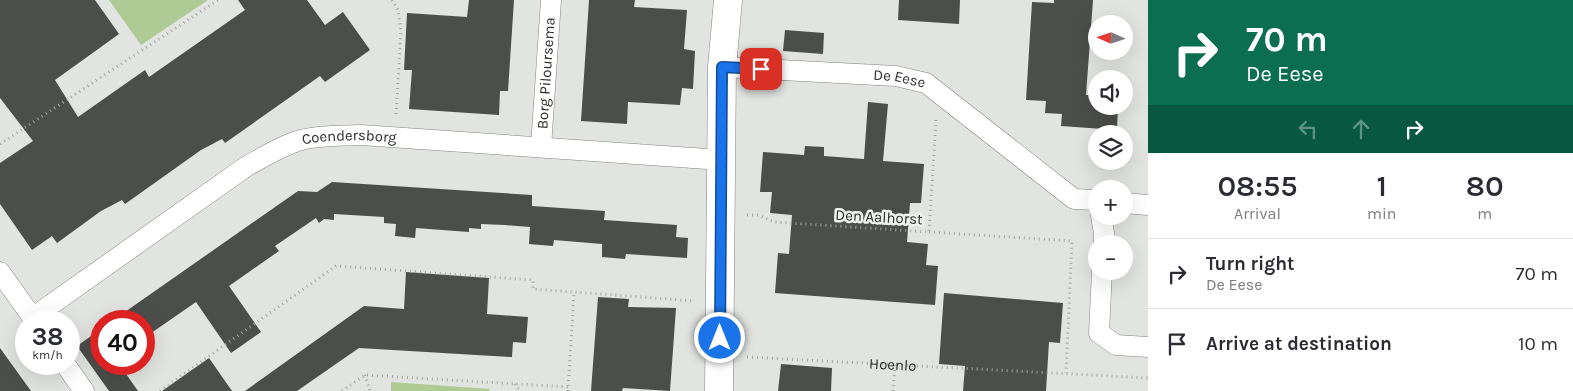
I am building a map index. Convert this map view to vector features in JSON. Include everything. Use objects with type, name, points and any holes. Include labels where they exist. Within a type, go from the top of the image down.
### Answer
[{"type":"street","name":"Borg Piloursema","points":[[541,147],[552,0]]},
{"type":"street","points":[[719,391],[722,67],[728,0]]},
{"type":"street","name":"De Eese","points":[[722,67],[896,76],[926,82],[1074,199],[1088,200]]},
{"type":"street","name":"Coendersborg","points":[[48,310],[247,166],[301,140],[330,136],[361,135],[722,160]]},
{"type":"street","points":[[1133,204],[1148,205]]},
{"type":"street","points":[[0,272],[27,310]]},
{"type":"street","points":[[1102,280],[1099,334],[1116,345],[1148,347]]},
{"type":"street","points":[[73,375],[84,391]]},
{"type":"path","points":[[0,144],[218,0]]},
{"type":"path","points":[[392,0],[398,10],[400,31],[394,137]]},
{"type":"path","name":"Den Aalhorst","points":[[721,213],[758,215],[774,222],[929,232],[936,112],[941,94]]},
{"type":"path","points":[[929,232],[1072,242],[1066,374]]},
{"type":"path","points":[[160,391],[336,266],[533,280],[533,289],[574,293],[720,302]]},
{"type":"path","points":[[342,391],[365,375],[568,389],[574,293]]},
{"type":"path","name":"Hoenlo","points":[[720,356],[1148,378]]},
{"type":"path","points":[[893,391],[895,365]]},
{"type":"path","points":[[365,375],[370,391]]},
{"type":"path","points":[[515,384],[520,391]]},
{"type":"green space","points":[[109,0],[208,0],[141,45]]},
{"type":"green space","points":[[391,382],[490,389],[489,391],[391,391]]},
{"type":"building","points":[[0,0],[95,0],[119,34],[55,80],[78,117],[145,70],[149,77],[245,10],[238,0],[307,0],[325,25],[343,12],[370,50],[325,82],[320,76],[225,143],[222,139],[201,150],[125,204],[122,200],[101,211],[57,243],[52,236],[32,250],[0,204],[0,163],[33,141],[0,98]]},
{"type":"building","points":[[469,0],[514,0],[508,91],[500,91],[499,115],[409,109],[412,70],[404,70],[407,13],[467,17]]},
{"type":"building","points":[[589,0],[635,0],[634,7],[687,10],[684,49],[695,51],[693,89],[682,88],[680,105],[628,102],[627,124],[581,121]]},
{"type":"building","points":[[899,0],[960,0],[959,24],[898,20]]},
{"type":"building","points":[[1054,0],[1093,0],[1092,15],[1088,15],[1089,60],[1086,95],[1088,95],[1088,115],[1118,115],[1117,125],[1088,125],[1088,128],[1061,126],[1062,114],[1045,113],[1046,101],[1026,100],[1032,2],[1054,3]]},
{"type":"building","points":[[785,30],[824,33],[823,54],[783,51]]},
{"type":"building","points":[[868,102],[888,104],[883,161],[924,164],[921,203],[910,203],[907,242],[928,244],[926,265],[938,266],[935,305],[775,293],[778,253],[789,254],[792,215],[770,213],[772,192],[760,192],[763,152],[804,155],[805,146],[824,147],[824,156],[864,159]]},
{"type":"building","points":[[332,182],[532,195],[532,206],[605,211],[604,220],[677,225],[676,237],[688,238],[687,258],[626,254],[625,259],[602,257],[602,244],[554,240],[553,246],[529,244],[530,227],[505,225],[481,224],[481,229],[469,228],[469,232],[416,228],[415,238],[395,236],[396,224],[384,223],[384,217],[334,214],[334,220],[324,219],[319,223],[316,218],[275,246],[279,251],[229,286],[261,332],[231,353],[196,302],[155,330],[155,310],[128,310],[298,191],[317,192]]},
{"type":"building","points":[[406,272],[489,278],[487,314],[528,317],[526,343],[513,342],[512,357],[359,348],[297,391],[245,391],[364,306],[404,309]]},
{"type":"building","points":[[944,293],[1063,303],[1060,343],[1049,342],[1046,391],[963,391],[965,366],[939,364]]},
{"type":"building","points":[[598,297],[629,299],[628,307],[676,308],[670,391],[623,388],[622,391],[591,391]]},
{"type":"building","points":[[90,337],[90,364],[80,350],[80,344]]},
{"type":"building","points":[[0,348],[15,369],[15,375],[19,375],[31,391],[0,391]]},
{"type":"building","points":[[209,358],[232,391],[162,391],[189,372]]},
{"type":"building","points":[[781,364],[832,368],[831,391],[778,391]]},
{"type":"building","points":[[98,375],[127,375],[138,391],[109,391]]},
{"type":"route","points":[[720,338],[722,67],[761,69]]}]
